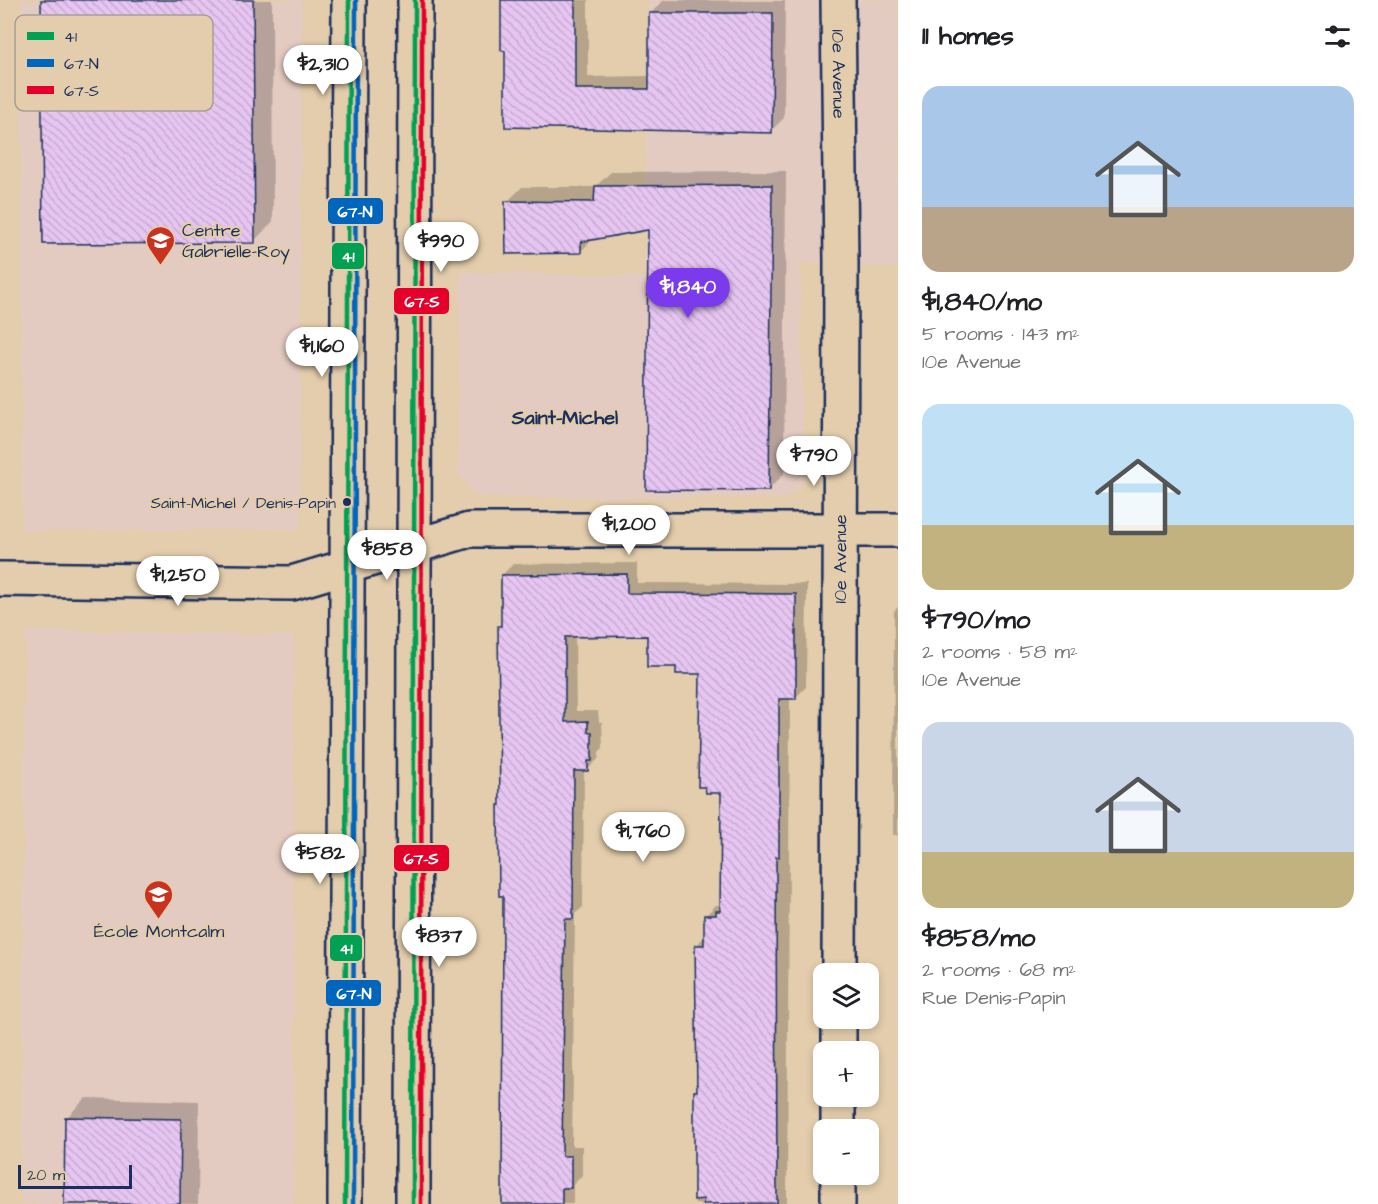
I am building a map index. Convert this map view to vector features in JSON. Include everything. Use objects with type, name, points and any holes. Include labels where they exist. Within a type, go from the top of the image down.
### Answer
[{"type":"main road","points":[[345,1204],[349,0]]},
{"type":"main road","points":[[413,1204],[416,0]]},
{"type":"main road","name":"10e Avenue","points":[[838,0],[839,963]]},
{"type":"main road","points":[[0,579],[292,583],[469,530],[898,530]]},
{"type":"main road","points":[[838,1185],[838,1204]]},
{"type":"shaded area","name":"Centre Gabrielle-Roy","points":[[21,0],[302,0],[300,529],[22,531],[21,111],[213,111],[213,15],[21,15]]},
{"type":"shaded area","points":[[648,0],[898,0],[898,267],[800,263],[803,484],[786,498],[478,497],[457,472],[460,272],[644,276]]},
{"type":"shaded area","name":"École Montcalm","points":[[25,630],[294,635],[294,1204],[21,1204]]},
{"type":"building","points":[[41,0],[253,0],[255,243],[43,244],[42,111],[213,111],[213,15],[41,15]]},
{"type":"building","points":[[501,0],[575,0],[575,89],[649,89],[649,13],[773,13],[772,133],[505,127],[505,51],[501,50]]},
{"type":"building","points":[[772,185],[769,491],[646,490],[648,230],[581,242],[581,253],[506,254],[505,201],[594,202],[595,186]]},
{"type":"building","points":[[627,574],[627,593],[796,594],[796,699],[779,699],[779,857],[776,857],[777,1203],[703,1204],[704,1199],[694,1200],[694,1091],[697,1091],[695,945],[704,945],[704,915],[716,915],[716,911],[720,911],[721,793],[706,793],[705,787],[698,787],[700,674],[676,674],[676,667],[647,667],[647,636],[565,637],[565,722],[588,721],[588,732],[592,732],[592,761],[588,761],[588,771],[574,771],[573,919],[565,919],[562,1156],[571,1156],[571,1188],[562,1188],[562,1204],[502,1204],[503,896],[499,896],[498,805],[500,805],[498,626],[501,626],[501,575]]},
{"type":"building","points":[[65,1117],[181,1119],[180,1204],[64,1204]]},
{"type":"transit line","name":"41","points":[[345,1204],[349,0]]},
{"type":"transit line","name":"67-N","points":[[353,1204],[356,0]]},
{"type":"transit line","name":"41","points":[[413,1204],[415,0]]},
{"type":"transit line","name":"67-S","points":[[421,1204],[422,0]]},
{"type":"place","name":"Centre Gabrielle-Roy","points":[[161,266]]},
{"type":"place","name":"Saint-Michel / Denis-Papin","points":[[347,502]]},
{"type":"place","name":"École Montcalm","points":[[159,920]]},
{"type":"district","name":"Saint-Michel","points":[[565,417]]}]
